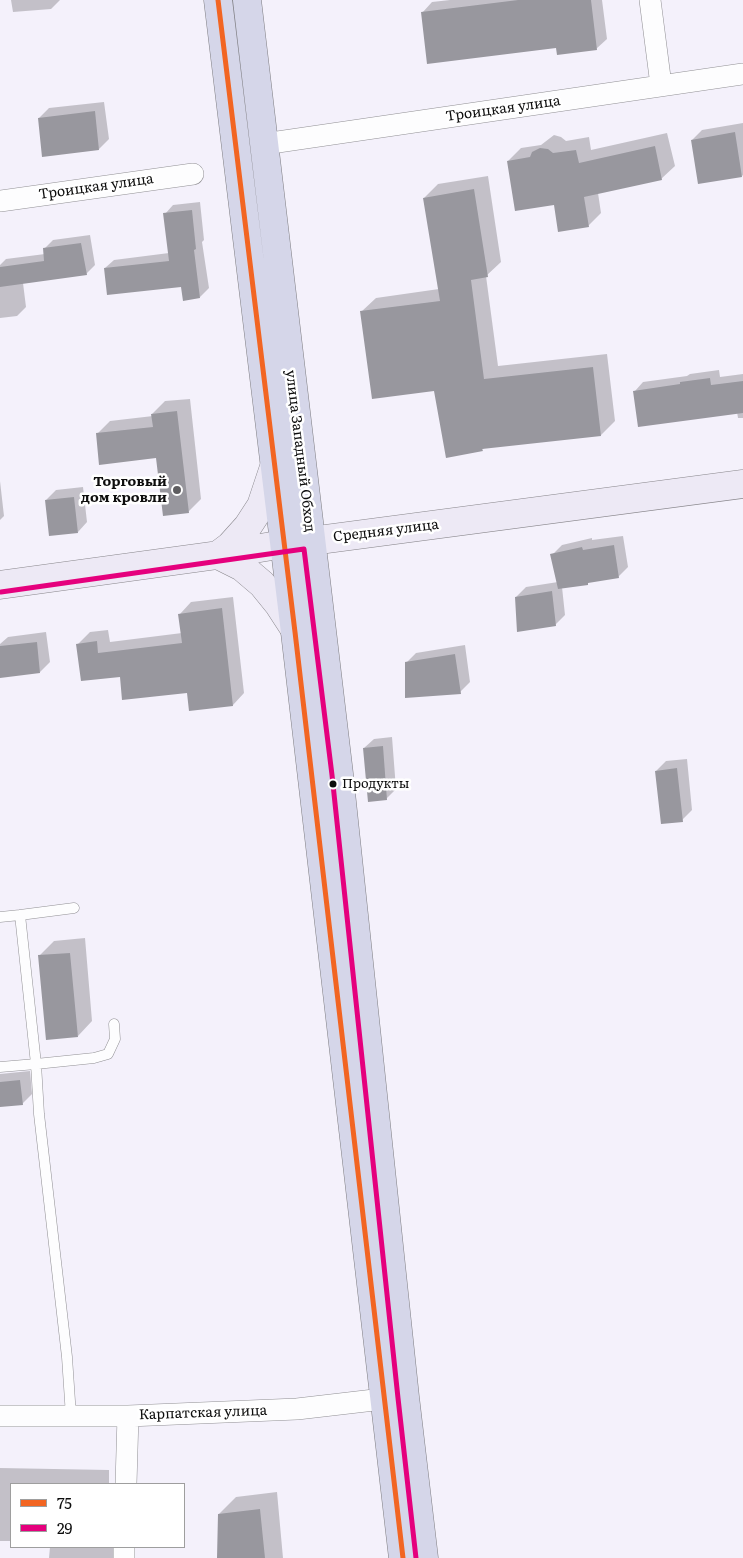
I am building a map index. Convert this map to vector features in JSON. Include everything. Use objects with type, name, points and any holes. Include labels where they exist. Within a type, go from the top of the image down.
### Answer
[{"type":"highway","name":"улица Западный Обход","points":[[218,0],[294,628],[394,1398],[424,1558]]},
{"type":"highway","name":"улица Западный Обход","points":[[247,0],[339,774],[394,1398],[403,1558]]},
{"type":"highway","name":"Средняя улица","points":[[284,544],[311,541]]},
{"type":"street","points":[[650,0],[661,85]]},
{"type":"street","name":"Троицкая улица","points":[[264,144],[743,74]]},
{"type":"street","name":"Троицкая улица","points":[[0,201],[193,174]]},
{"type":"street","points":[[274,467],[260,506],[248,526],[230,546],[218,555],[242,567],[262,584],[294,628]]},
{"type":"street","name":"Средняя улица","points":[[311,541],[743,484]]},
{"type":"street","name":"Средняя улица","points":[[0,585],[284,544]]},
{"type":"street","name":"Карпатская улица","points":[[0,1416],[128,1416],[297,1409],[394,1398]]},
{"type":"street","points":[[126,1483],[128,1416]]},
{"type":"lane","points":[[0,917],[74,908]]},
{"type":"lane","points":[[20,915],[36,1064],[39,1114],[67,1357],[71,1416]]},
{"type":"lane","points":[[0,1067],[94,1058],[108,1054],[115,1039],[114,1024]]},
{"type":"building","points":[[518,0],[591,0],[597,50],[557,55],[556,48],[427,64],[421,12]]},
{"type":"building","points":[[95,111],[99,150],[42,157],[38,118]]},
{"type":"building","points":[[735,132],[742,177],[698,184],[691,140]]},
{"type":"building","points":[[655,146],[662,180],[584,197],[589,227],[558,232],[554,205],[515,211],[507,161],[530,157],[532,152],[540,148],[548,149],[553,153],[576,150],[579,163]]},
{"type":"building","points":[[474,189],[488,277],[471,280],[484,379],[593,367],[601,436],[482,449],[483,451],[446,458],[434,391],[372,399],[360,311],[440,301],[423,198]]},
{"type":"building","points":[[192,210],[196,249],[194,250],[200,298],[183,301],[181,287],[107,295],[104,268],[169,261],[163,213]]},
{"type":"building","points":[[81,243],[87,275],[0,287],[0,267],[44,261],[43,248]]},
{"type":"building","points":[[710,378],[711,385],[743,381],[743,413],[638,427],[633,391]]},
{"type":"building","points":[[177,411],[189,513],[163,516],[156,458],[99,465],[96,433],[153,427],[151,414]]},
{"type":"building","points":[[74,497],[78,533],[49,536],[45,500]]},
{"type":"building","points":[[614,545],[619,578],[558,589],[550,554],[582,547],[583,550]]},
{"type":"building","points":[[552,591],[556,626],[517,632],[515,597]]},
{"type":"building","points":[[222,608],[233,706],[189,711],[187,693],[122,700],[120,677],[81,681],[76,644],[97,641],[98,653],[182,643],[178,614]]},
{"type":"building","points":[[37,642],[40,673],[0,678],[0,646]]},
{"type":"building","points":[[455,654],[461,694],[405,698],[405,662]]},
{"type":"building","points":[[383,746],[387,800],[368,802],[363,748]]},
{"type":"building","points":[[677,768],[683,822],[661,824],[655,771]]},
{"type":"building","points":[[70,953],[78,1037],[46,1040],[38,955]]},
{"type":"building","points":[[20,1080],[23,1105],[0,1107],[0,1082]]},
{"type":"building","points":[[260,1509],[265,1558],[217,1558],[218,1514]]},
{"type":"transit line","name":"75","points":[[218,0],[295,632],[403,1558]]},
{"type":"transit line","name":"29","points":[[1,592],[304,549],[332,775],[416,1558]]},
{"type":"place","name":"Торговый дом кровли","points":[[177,490]]},
{"type":"place","name":"Продукты","points":[[333,784]]}]
